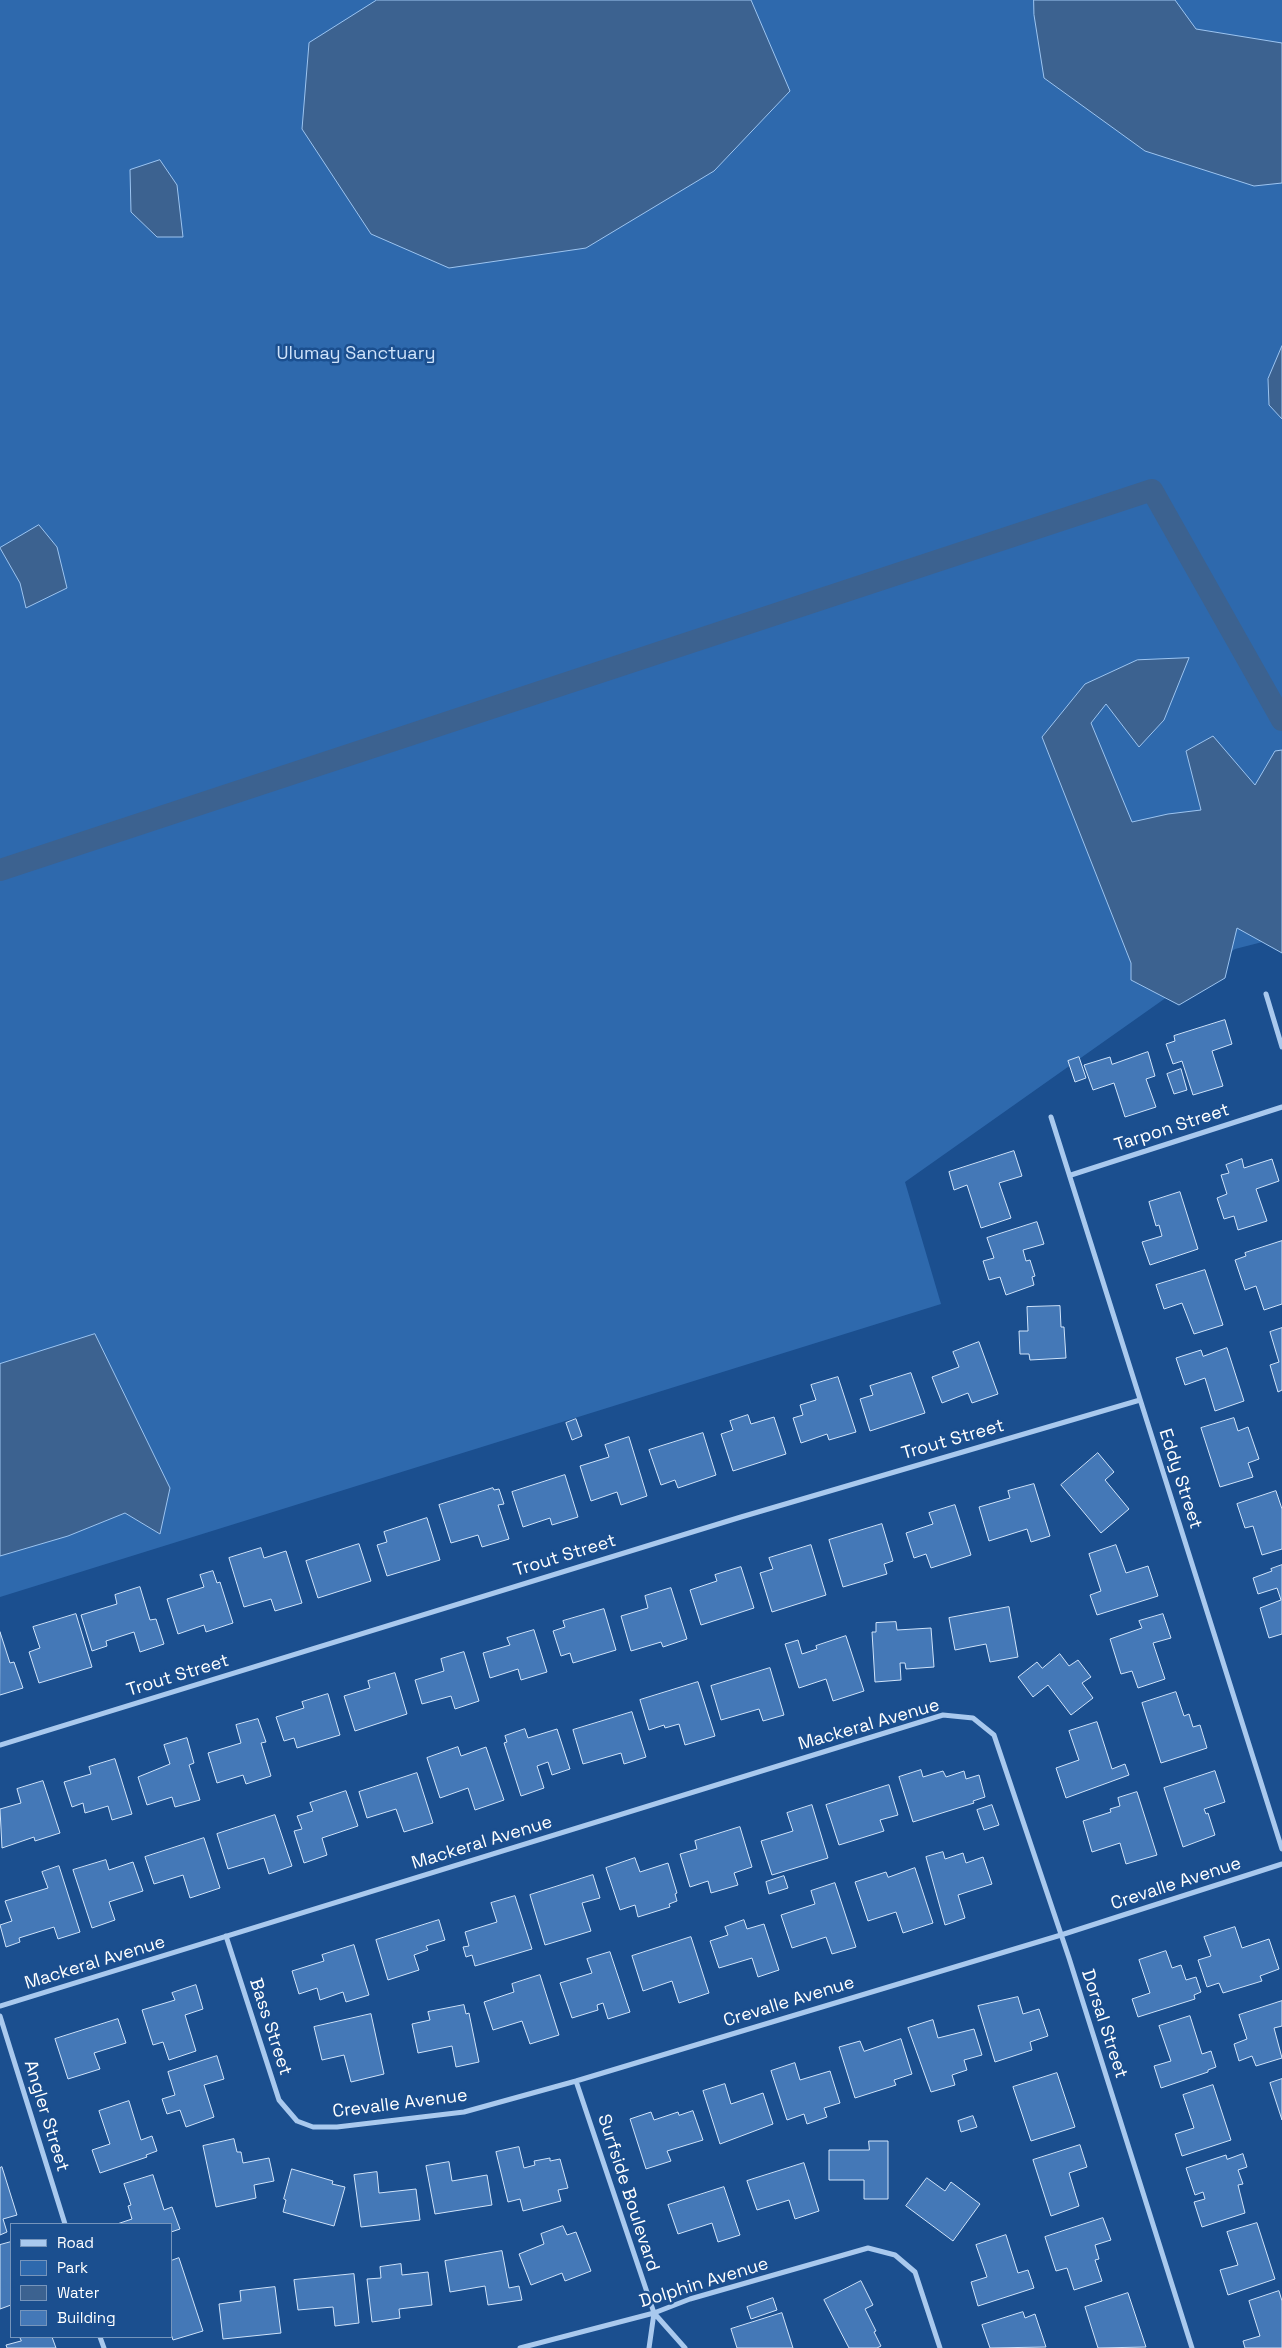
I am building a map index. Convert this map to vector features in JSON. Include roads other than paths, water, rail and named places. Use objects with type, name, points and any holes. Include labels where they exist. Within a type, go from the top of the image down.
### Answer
[{"type":"street","points":[[1266,994],[1282,1047]]},
{"type":"street","name":"Tarpon Street","points":[[1071,1174],[1282,1107]]},
{"type":"street","name":"Eddy Street","points":[[1051,1117],[1071,1174],[1140,1400],[1282,1849]]},
{"type":"street","name":"Trout Street","points":[[0,1745],[741,1517],[1140,1400]]},
{"type":"street","name":"Mackeral Avenue","points":[[0,2006],[943,1715],[972,1718]]},
{"type":"street","name":"Dorsal Street","points":[[972,1718],[994,1736],[1061,1935],[1192,2348]]},
{"type":"street","name":"Crevalle Avenue","points":[[297,2121],[313,2127],[337,2127],[464,2112],[576,2081],[1061,1935],[1282,1864]]},
{"type":"street","name":"Bass Street","points":[[226,1936],[279,2100],[297,2121]]},
{"type":"street","name":"Angler Street","points":[[0,2016],[65,2223]]},
{"type":"street","name":"Surfside Boulevard","points":[[576,2081],[654,2313],[685,2348]]},
{"type":"street","name":"Dolphin Avenue","points":[[520,2348],[654,2313],[690,2299],[868,2248],[895,2255],[915,2272],[940,2348]]},
{"type":"street","name":"Surfside Boulevard","points":[[649,2348],[654,2313]]},
{"type":"water","points":[[377,0],[751,0],[790,91],[714,171],[586,248],[449,268],[371,234],[302,129],[309,43]]},
{"type":"water","points":[[1034,0],[1175,0],[1196,29],[1282,43],[1282,183],[1254,186],[1145,151],[1044,78],[1034,15]]},
{"type":"water","points":[[160,160],[177,185],[183,237],[157,237],[131,212],[130,170]]},
{"type":"water","points":[[1282,346],[1282,419],[1269,405],[1268,379]]},
{"type":"water","points":[[39,525],[57,547],[67,588],[26,608],[20,583],[0,548]]},
{"type":"water","points":[[1189,658],[1164,720],[1139,747],[1106,704],[1091,723],[1132,822],[1168,814],[1201,810],[1186,751],[1213,736],[1255,785],[1275,751],[1282,750],[1282,953],[1237,928],[1225,978],[1179,1005],[1131,980],[1131,963],[1042,737],[1085,684],[1137,660]]},
{"type":"water","points":[[95,1334],[170,1488],[160,1534],[125,1513],[68,1536],[0,1556],[0,1364]]},
{"type":"waterway","points":[[0,870],[1152,490],[1282,720]]},
{"type":"park label","name":"Ulumay Sanctuary","points":[[356,354]]}]
